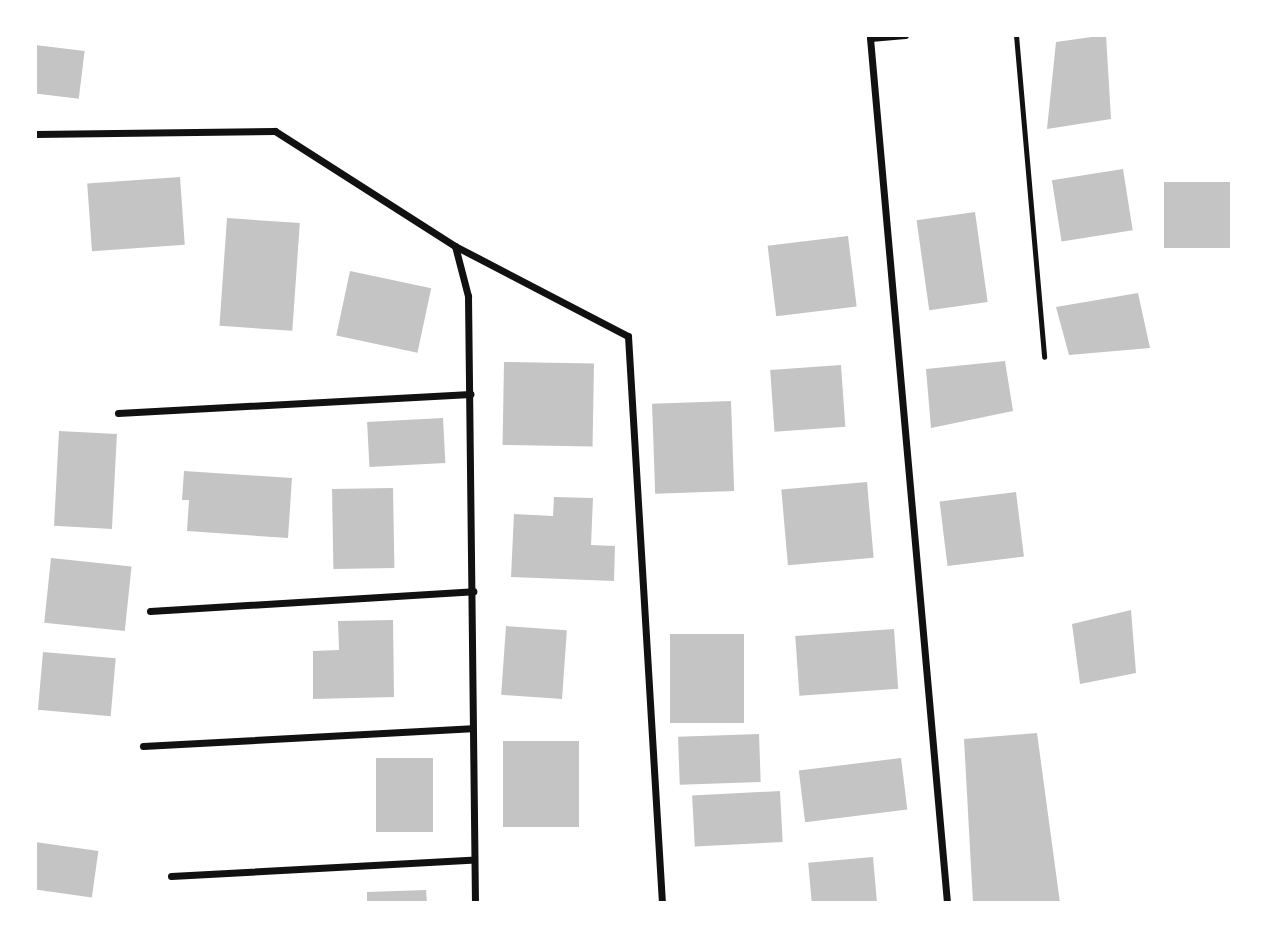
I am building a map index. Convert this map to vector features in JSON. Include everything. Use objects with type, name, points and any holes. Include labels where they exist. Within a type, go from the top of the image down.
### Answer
[{"type":"street","points":[[905,35],[870,38],[947,903]]},
{"type":"street","points":[[35,134],[275,131],[455,246],[628,336],[662,903]]},
{"type":"street","points":[[455,246],[468,296],[473,591],[471,860],[475,903]]},
{"type":"street","points":[[118,413],[470,394]]},
{"type":"street","points":[[150,611],[473,591]]},
{"type":"street","points":[[143,746],[472,728]]},
{"type":"street","points":[[172,876],[471,860]]},
{"type":"lane","points":[[1016,35],[1044,356]]},
{"type":"building","points":[[1106,35],[1111,119],[1047,129],[1056,42]]},
{"type":"building","points":[[35,45],[85,51],[79,99],[35,93]]},
{"type":"building","points":[[1123,169],[1133,230],[1062,241],[1052,180]]},
{"type":"building","points":[[180,177],[185,245],[92,251],[87,183]]},
{"type":"building","points":[[1164,182],[1232,182],[1232,248],[1164,248]]},
{"type":"building","points":[[975,212],[988,302],[929,310],[917,220]]},
{"type":"building","points":[[227,218],[300,223],[292,331],[219,326]]},
{"type":"building","points":[[848,236],[857,306],[776,316],[768,246]]},
{"type":"building","points":[[350,271],[431,288],[417,353],[336,336]]},
{"type":"building","points":[[1138,293],[1150,348],[1069,355],[1056,307]]},
{"type":"building","points":[[1005,361],[1013,411],[931,428],[926,369]]},
{"type":"building","points":[[504,362],[594,364],[593,447],[503,445]]},
{"type":"building","points":[[841,365],[845,427],[774,432],[770,370]]},
{"type":"building","points":[[731,401],[734,491],[655,494],[652,404]]},
{"type":"building","points":[[443,418],[445,463],[369,467],[367,422]]},
{"type":"building","points":[[59,431],[117,434],[112,529],[54,526]]},
{"type":"building","points":[[184,471],[292,478],[288,538],[187,531],[189,500],[182,500]]},
{"type":"building","points":[[867,482],[874,558],[788,565],[781,489]]},
{"type":"building","points":[[393,488],[394,568],[333,569],[332,489]]},
{"type":"building","points":[[1016,492],[1024,557],[947,566],[940,501]]},
{"type":"building","points":[[554,497],[593,498],[591,545],[615,546],[614,581],[511,577],[514,514],[553,516]]},
{"type":"building","points":[[51,558],[132,566],[125,631],[44,623]]},
{"type":"building","points":[[1131,610],[1136,673],[1080,684],[1072,624]]},
{"type":"building","points":[[393,620],[394,697],[313,699],[313,651],[339,650],[338,621]]},
{"type":"building","points":[[506,626],[567,630],[562,699],[501,695]]},
{"type":"building","points":[[894,629],[898,689],[799,696],[795,636]]},
{"type":"building","points":[[670,634],[744,634],[744,723],[670,723]]},
{"type":"building","points":[[43,652],[116,658],[111,716],[38,710]]},
{"type":"building","points":[[1037,733],[1060,903],[973,903],[964,739]]},
{"type":"building","points":[[759,734],[761,782],[680,785],[678,737]]},
{"type":"building","points":[[503,741],[579,741],[579,827],[503,827]]},
{"type":"building","points":[[376,758],[433,758],[433,832],[376,832]]},
{"type":"building","points":[[901,758],[907,810],[805,822],[799,771]]},
{"type":"building","points":[[780,791],[783,842],[695,847],[692,796]]},
{"type":"building","points":[[35,842],[98,851],[92,897],[35,889]]},
{"type":"building","points":[[873,857],[877,903],[812,903],[808,863]]},
{"type":"building","points":[[426,890],[427,903],[367,903],[367,892]]}]
